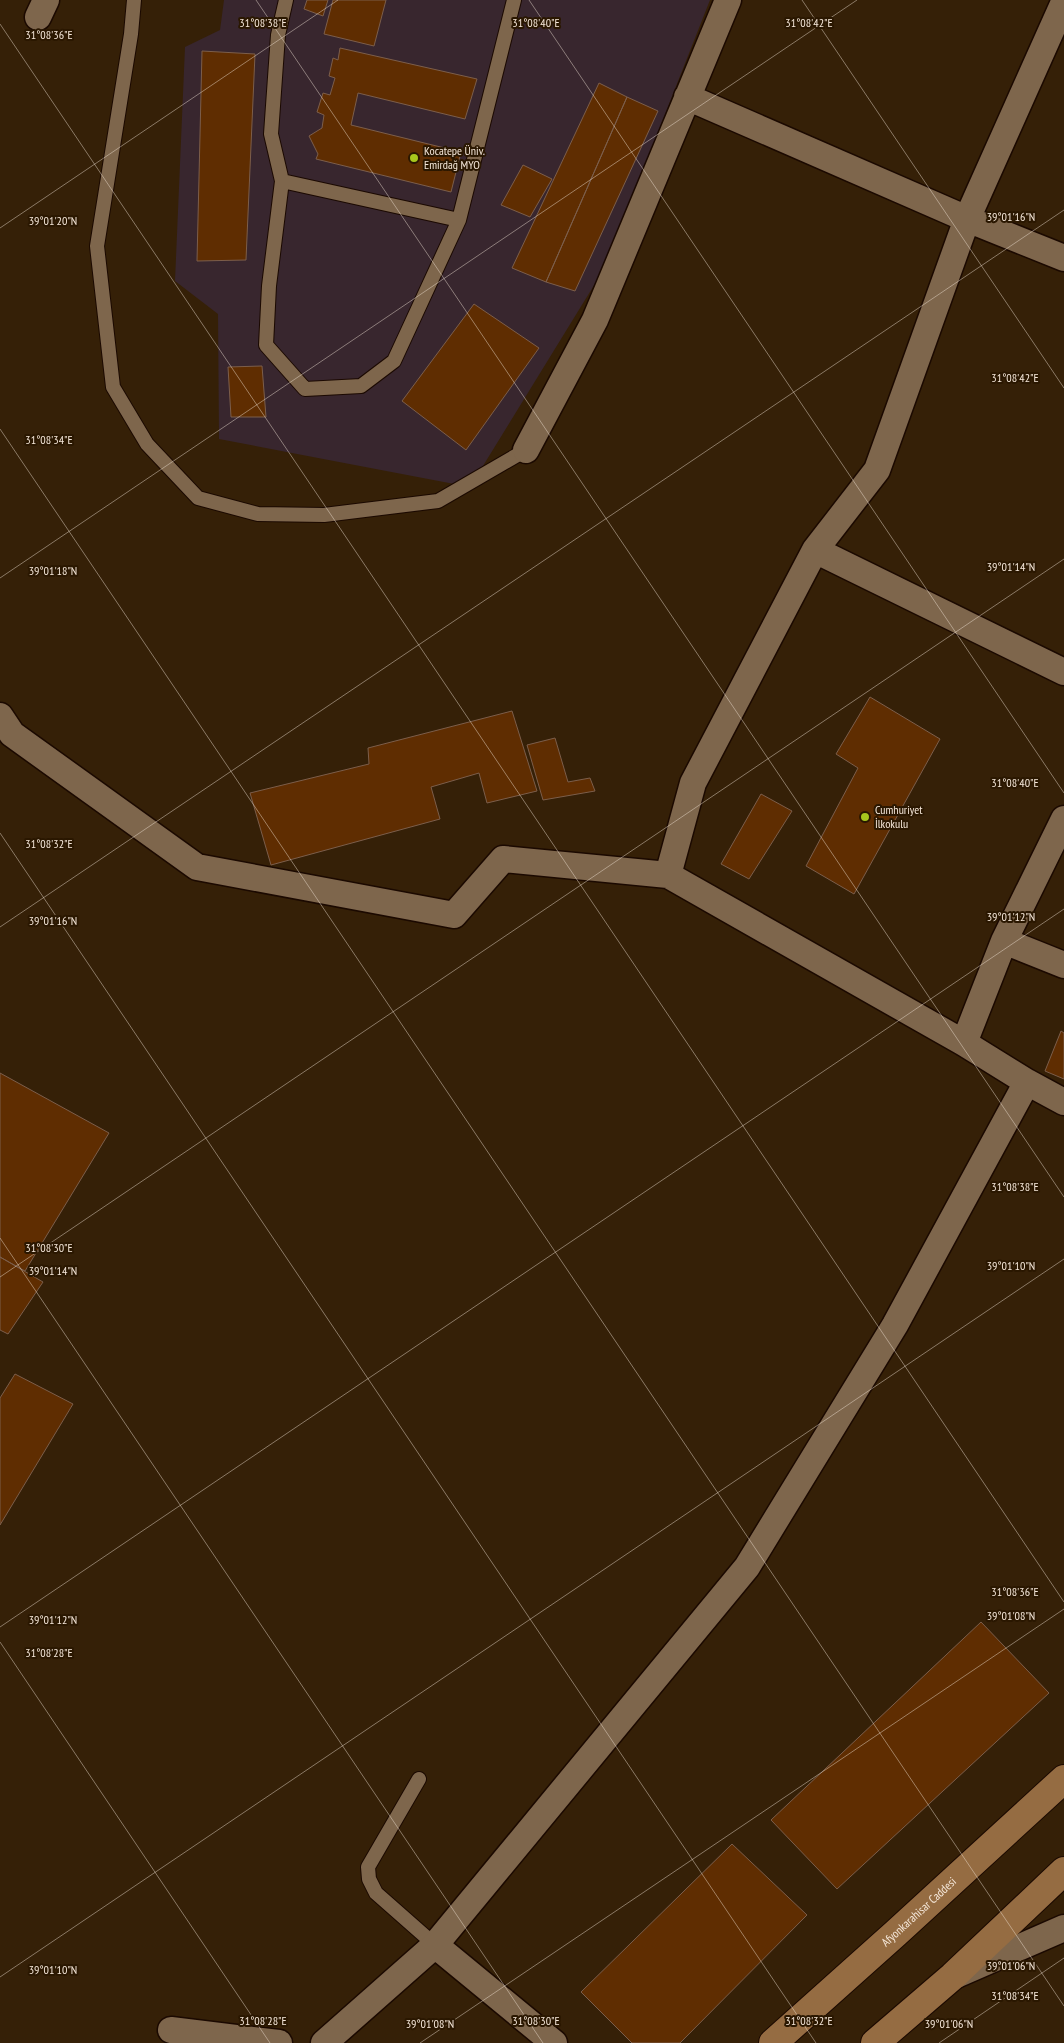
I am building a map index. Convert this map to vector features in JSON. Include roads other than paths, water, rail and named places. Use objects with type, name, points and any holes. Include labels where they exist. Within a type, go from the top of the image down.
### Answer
[{"type":"main road","name":"Afyonkarahisar Caddesi","points":[[773,2043],[1064,1779]]},
{"type":"main road","points":[[875,2043],[953,1976],[1064,1871]]},
{"type":"street","points":[[526,450],[595,320],[728,0]]},
{"type":"street","points":[[668,875],[694,783],[816,550],[877,470],[967,219],[1064,2]]},
{"type":"street","points":[[687,97],[967,219],[1064,258]]},
{"type":"street","points":[[816,550],[1064,672]]},
{"type":"street","points":[[0,716],[12,734],[197,868],[454,915],[503,859],[668,875],[1064,1102]]},
{"type":"street","points":[[964,1043],[1004,941],[1064,819]]},
{"type":"street","points":[[1004,941],[1064,965]]},
{"type":"street","points":[[324,2043],[434,1945],[747,1567],[895,1325],[1027,1082]]},
{"type":"street","points":[[953,1976],[1064,1928]]},
{"type":"street","points":[[434,1945],[554,2043]]},
{"type":"street","points":[[171,2030],[279,2043]]},
{"type":"lane","points":[[134,0],[131,34],[97,246],[113,387],[147,444],[198,498],[258,514],[324,515],[438,501],[526,450]]},
{"type":"lane","points":[[286,0],[278,35],[271,134],[282,181],[269,286],[266,345],[305,389],[361,386],[394,360],[459,220],[514,0]]},
{"type":"lane","points":[[282,181],[459,220]]},
{"type":"lane","points":[[419,1779],[368,1868],[369,1879],[376,1893],[434,1945]]},
{"type":"place","name":"Kocatepe Üniv. Emirdağ MYO","points":[[414,158]]},
{"type":"place","name":"Cumhuriyet İlkokulu","points":[[865,817]]}]
